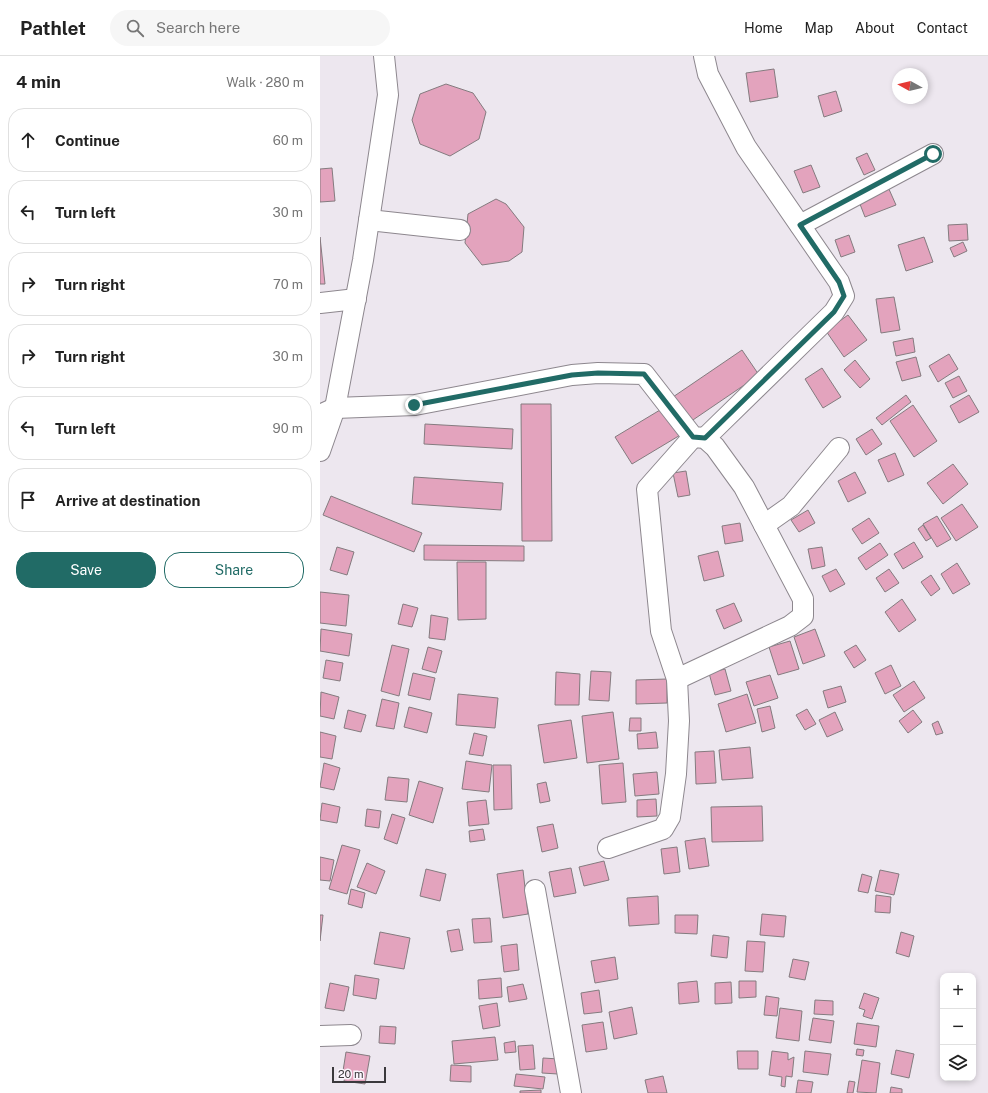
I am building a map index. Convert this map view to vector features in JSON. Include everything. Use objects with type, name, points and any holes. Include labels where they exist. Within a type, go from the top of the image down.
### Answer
[{"type":"street","points":[[320,452],[327,411],[356,299],[369,220],[388,95],[384,56]]},
{"type":"street","points":[[608,848],[663,829],[670,817],[676,774],[679,722],[677,679],[661,631],[647,488],[699,437],[834,312],[844,296],[839,282],[746,147],[708,74],[704,56]]},
{"type":"street","points":[[800,225],[933,154]]},
{"type":"street","points":[[369,220],[460,230]]},
{"type":"street","points":[[320,303],[356,299]]},
{"type":"street","points":[[327,411],[414,405],[572,375],[598,373],[644,374],[699,437],[715,447],[744,488],[803,599],[803,616],[790,626],[677,679]]},
{"type":"street","points":[[764,525],[791,506],[839,448]]},
{"type":"street","points":[[535,890],[571,1093]]},
{"type":"street","points":[[320,1036],[351,1035]]},
{"type":"building","points":[[774,69],[778,97],[750,102],[746,73]]},
{"type":"building","points":[[446,84],[473,93],[486,112],[479,139],[450,156],[420,144],[412,120],[420,94]]},
{"type":"building","points":[[836,91],[842,111],[824,117],[818,96]]},
{"type":"building","points":[[867,153],[875,170],[864,175],[856,158]]},
{"type":"building","points":[[811,165],[820,187],[803,193],[794,171]]},
{"type":"building","points":[[332,168],[335,201],[320,202],[320,169]]},
{"type":"building","points":[[888,187],[896,205],[865,217],[858,199]]},
{"type":"building","points":[[496,199],[506,204],[524,227],[522,252],[509,261],[482,265],[465,243],[468,214]]},
{"type":"building","points":[[967,224],[968,240],[949,241],[948,225]]},
{"type":"building","points":[[849,235],[855,252],[841,257],[835,240]]},
{"type":"building","points":[[320,237],[325,284],[320,284]]},
{"type":"building","points":[[924,237],[933,262],[906,271],[898,245]]},
{"type":"building","points":[[963,242],[967,251],[954,257],[950,248]]},
{"type":"building","points":[[894,297],[900,330],[881,333],[876,299]]},
{"type":"building","points":[[848,315],[867,340],[844,357],[826,331]]},
{"type":"building","points":[[913,338],[915,352],[896,356],[893,342]]},
{"type":"building","points":[[742,350],[759,375],[687,424],[670,399]]},
{"type":"building","points":[[949,354],[958,369],[938,382],[929,366]]},
{"type":"building","points":[[916,357],[921,376],[902,381],[896,362]]},
{"type":"building","points":[[855,360],[870,379],[860,388],[844,370]]},
{"type":"building","points":[[822,368],[841,397],[823,408],[805,379]]},
{"type":"building","points":[[959,376],[967,391],[953,398],[945,383]]},
{"type":"building","points":[[906,395],[911,402],[882,425],[876,418]]},
{"type":"building","points":[[969,395],[979,412],[959,423],[950,406]]},
{"type":"building","points":[[521,404],[551,404],[552,541],[522,541]]},
{"type":"building","points":[[913,405],[937,441],[914,457],[890,421]]},
{"type":"building","points":[[665,407],[682,434],[632,464],[615,437]]},
{"type":"building","points":[[425,424],[513,429],[512,449],[424,444]]},
{"type":"building","points":[[872,429],[882,444],[866,455],[856,439]]},
{"type":"building","points":[[895,453],[904,475],[888,482],[878,460]]},
{"type":"building","points":[[953,464],[968,484],[943,504],[927,483]]},
{"type":"building","points":[[686,471],[690,495],[678,497],[673,473]]},
{"type":"building","points":[[855,472],[866,493],[848,502],[838,481]]},
{"type":"building","points":[[414,477],[503,483],[501,510],[412,504]]},
{"type":"building","points":[[331,496],[422,533],[414,552],[323,515]]},
{"type":"building","points":[[962,504],[978,527],[956,541],[941,518]]},
{"type":"building","points":[[808,510],[815,523],[799,532],[791,520]]},
{"type":"building","points":[[937,516],[951,539],[937,547],[923,524]]},
{"type":"building","points":[[869,518],[879,533],[862,544],[852,529]]},
{"type":"building","points":[[740,523],[743,541],[725,544],[722,526]]},
{"type":"building","points":[[923,525],[931,538],[926,541],[918,529]]},
{"type":"building","points":[[914,542],[923,557],[903,569],[894,554]]},
{"type":"building","points":[[880,543],[888,555],[866,570],[858,558]]},
{"type":"building","points":[[424,545],[524,546],[524,561],[424,560]]},
{"type":"building","points":[[337,547],[354,552],[347,575],[330,570]]},
{"type":"building","points":[[822,547],[825,566],[812,569],[808,549]]},
{"type":"building","points":[[718,551],[724,576],[704,581],[698,556]]},
{"type":"building","points":[[457,562],[486,562],[486,619],[458,620]]},
{"type":"building","points":[[957,563],[970,584],[953,594],[941,574]]},
{"type":"building","points":[[836,569],[845,584],[830,592],[822,576]]},
{"type":"building","points":[[889,569],[899,583],[885,592],[876,578]]},
{"type":"building","points":[[931,575],[940,589],[931,596],[921,582]]},
{"type":"building","points":[[320,592],[349,595],[346,626],[320,623]]},
{"type":"building","points":[[902,599],[916,620],[899,632],[885,612]]},
{"type":"building","points":[[734,603],[742,621],[724,629],[716,610]]},
{"type":"building","points":[[403,604],[418,608],[412,627],[398,624]]},
{"type":"building","points":[[431,615],[448,618],[445,640],[429,638]]},
{"type":"building","points":[[321,629],[352,634],[349,656],[320,651]]},
{"type":"building","points":[[815,629],[825,656],[803,664],[794,637]]},
{"type":"building","points":[[790,641],[799,669],[778,675],[769,647]]},
{"type":"building","points":[[392,645],[409,649],[399,696],[381,691]]},
{"type":"building","points":[[856,645],[866,660],[854,668],[844,652]]},
{"type":"building","points":[[428,647],[442,651],[436,673],[422,669]]},
{"type":"building","points":[[326,660],[343,663],[340,681],[323,678]]},
{"type":"building","points":[[891,665],[901,686],[885,694],[875,673]]},
{"type":"building","points":[[725,669],[731,691],[715,695],[709,673]]},
{"type":"building","points":[[591,671],[611,672],[609,701],[589,700]]},
{"type":"building","points":[[556,672],[580,674],[579,705],[555,705]]},
{"type":"building","points":[[413,673],[435,678],[430,700],[408,695]]},
{"type":"building","points":[[770,675],[778,698],[754,706],[746,682]]},
{"type":"building","points":[[667,679],[667,703],[636,704],[636,680]]},
{"type":"building","points":[[914,681],[925,698],[904,712],[893,695]]},
{"type":"building","points":[[841,686],[846,702],[828,708],[823,691]]},
{"type":"building","points":[[321,692],[339,697],[334,719],[320,716]]},
{"type":"building","points":[[458,694],[498,698],[495,728],[456,725]]},
{"type":"building","points":[[747,694],[756,723],[726,732],[718,704]]},
{"type":"building","points":[[382,699],[399,703],[394,729],[376,726]]},
{"type":"building","points":[[770,706],[775,728],[762,732],[757,709]]},
{"type":"building","points":[[409,707],[432,713],[427,733],[404,727]]},
{"type":"building","points":[[807,709],[816,724],[805,730],[796,715]]},
{"type":"building","points":[[348,710],[366,715],[361,732],[344,728]]},
{"type":"building","points":[[913,710],[922,722],[908,733],[899,721]]},
{"type":"building","points":[[613,712],[619,759],[587,763],[582,716]]},
{"type":"building","points":[[835,712],[843,730],[827,737],[819,720]]},
{"type":"building","points":[[630,718],[641,718],[641,731],[629,731]]},
{"type":"building","points":[[571,720],[577,758],[544,763],[538,725]]},
{"type":"building","points":[[938,721],[943,733],[936,735],[932,724]]},
{"type":"building","points":[[320,732],[336,736],[332,759],[320,757]]},
{"type":"building","points":[[656,732],[658,748],[638,749],[637,734]]},
{"type":"building","points":[[474,733],[487,736],[483,756],[469,754]]},
{"type":"building","points":[[750,747],[753,778],[722,780],[719,750]]},
{"type":"building","points":[[714,751],[716,783],[696,784],[695,752]]},
{"type":"building","points":[[466,761],[492,765],[489,792],[462,789]]},
{"type":"building","points":[[324,763],[340,768],[334,790],[320,787]]},
{"type":"building","points":[[623,763],[626,802],[602,804],[599,765]]},
{"type":"building","points":[[493,765],[511,765],[512,809],[494,810]]},
{"type":"building","points":[[657,772],[659,794],[635,796],[633,774]]},
{"type":"building","points":[[388,777],[409,779],[407,802],[385,800]]},
{"type":"building","points":[[419,781],[443,788],[433,823],[409,815]]},
{"type":"building","points":[[546,782],[550,801],[540,803],[537,784]]},
{"type":"building","points":[[656,799],[657,816],[637,817],[637,800]]},
{"type":"building","points":[[486,800],[489,824],[469,826],[467,802]]},
{"type":"building","points":[[322,803],[340,807],[337,823],[320,820]]},
{"type":"building","points":[[762,806],[763,841],[712,842],[711,807]]},
{"type":"building","points":[[367,809],[381,811],[379,828],[365,826]]},
{"type":"building","points":[[392,814],[405,818],[397,844],[384,839]]},
{"type":"building","points":[[553,824],[558,848],[542,852],[537,827]]},
{"type":"building","points":[[483,829],[485,840],[470,842],[469,831]]},
{"type":"building","points":[[705,838],[709,866],[689,869],[685,841]]},
{"type":"building","points":[[342,845],[360,850],[347,894],[329,889]]},
{"type":"building","points":[[677,847],[680,872],[664,874],[661,849]]},
{"type":"building","points":[[320,857],[334,860],[330,881],[320,880]]},
{"type":"building","points":[[604,861],[609,880],[584,886],[579,867]]},
{"type":"building","points":[[367,863],[385,871],[376,894],[357,887]]},
{"type":"building","points":[[571,868],[576,893],[554,897],[549,872]]},
{"type":"building","points":[[426,869],[446,874],[440,901],[420,896]]},
{"type":"building","points":[[523,870],[528,914],[503,918],[497,874]]},
{"type":"building","points":[[880,870],[899,874],[894,895],[875,891]]},
{"type":"building","points":[[862,874],[872,877],[868,893],[858,891]]},
{"type":"building","points":[[351,889],[365,893],[362,908],[348,904]]},
{"type":"building","points":[[876,895],[891,897],[890,913],[875,912]]},
{"type":"building","points":[[658,896],[659,924],[629,926],[627,898]]},
{"type":"building","points":[[762,914],[786,916],[784,937],[760,935]]},
{"type":"building","points":[[320,915],[323,915],[320,941]]},
{"type":"building","points":[[675,915],[698,915],[697,934],[675,933]]},
{"type":"building","points":[[490,918],[492,942],[474,943],[472,919]]},
{"type":"building","points":[[459,929],[463,950],[451,952],[447,931]]},
{"type":"building","points":[[380,932],[410,938],[404,969],[374,964]]},
{"type":"building","points":[[901,932],[914,936],[909,957],[896,953]]},
{"type":"building","points":[[713,935],[729,937],[727,958],[711,956]]},
{"type":"building","points":[[747,941],[765,942],[763,972],[745,971]]},
{"type":"building","points":[[517,944],[519,970],[504,972],[501,946]]},
{"type":"building","points":[[615,957],[618,979],[595,983],[591,961]]},
{"type":"building","points":[[793,959],[809,962],[805,980],[789,977]]},
{"type":"building","points":[[355,975],[379,979],[376,999],[353,995]]},
{"type":"building","points":[[501,978],[502,997],[479,999],[478,980]]},
{"type":"building","points":[[697,981],[699,1002],[679,1004],[678,983]]},
{"type":"building","points":[[739,981],[756,981],[756,997],[739,998]]},
{"type":"building","points":[[731,982],[732,1003],[715,1004],[715,983]]},
{"type":"building","points":[[330,983],[349,987],[344,1011],[325,1008]]},
{"type":"building","points":[[523,984],[527,999],[509,1002],[507,987]]},
{"type":"building","points":[[599,990],[602,1012],[584,1014],[581,993]]},
{"type":"building","points":[[864,993],[879,998],[872,1019],[863,1016],[865,1010],[859,1008]]},
{"type":"building","points":[[766,996],[779,998],[777,1016],[764,1015]]},
{"type":"building","points":[[815,1000],[833,1001],[833,1015],[814,1014]]},
{"type":"building","points":[[497,1003],[500,1026],[483,1029],[479,1006]]},
{"type":"building","points":[[632,1007],[637,1034],[614,1039],[609,1012]]},
{"type":"building","points":[[780,1008],[802,1011],[799,1041],[776,1038]]},
{"type":"building","points":[[813,1018],[834,1021],[831,1043],[809,1040]]},
{"type":"building","points":[[603,1022],[607,1049],[586,1052],[582,1025]]},
{"type":"building","points":[[857,1023],[879,1026],[876,1047],[854,1044]]},
{"type":"building","points":[[380,1026],[396,1027],[395,1044],[379,1043]]},
{"type":"building","points":[[495,1037],[498,1060],[454,1064],[452,1041]]},
{"type":"building","points":[[515,1041],[516,1052],[505,1053],[504,1043]]},
{"type":"building","points":[[533,1045],[535,1069],[520,1070],[518,1046]]},
{"type":"building","points":[[857,1049],[864,1050],[863,1056],[856,1055]]},
{"type":"building","points":[[896,1050],[914,1054],[909,1078],[891,1074]]},
{"type":"building","points":[[737,1051],[758,1051],[758,1069],[738,1069]]},
{"type":"building","points":[[772,1051],[788,1053],[788,1060],[794,1057],[792,1077],[786,1076],[785,1087],[781,1086],[782,1077],[769,1075]]},
{"type":"building","points":[[805,1051],[831,1054],[828,1075],[803,1072]]},
{"type":"building","points":[[346,1052],[370,1056],[365,1084],[344,1081],[346,1072],[343,1071]]},
{"type":"building","points":[[543,1058],[559,1059],[558,1074],[542,1073]]},
{"type":"building","points":[[862,1060],[880,1063],[876,1093],[857,1092]]},
{"type":"building","points":[[451,1065],[471,1066],[471,1082],[450,1081]]},
{"type":"building","points":[[516,1074],[545,1077],[543,1089],[514,1086]]},
{"type":"building","points":[[663,1076],[667,1093],[648,1093],[645,1080]]},
{"type":"building","points":[[798,1080],[813,1082],[811,1093],[796,1093]]},
{"type":"building","points":[[849,1081],[855,1082],[853,1093],[847,1093]]},
{"type":"building","points":[[891,1087],[902,1089],[902,1093],[890,1093]]},
{"type":"building","points":[[541,1090],[541,1093],[520,1093],[520,1091]]},
{"type":"route","points":[[414,405],[572,375],[598,373],[644,374],[693,437],[705,438],[717,428],[834,312],[844,296],[839,282],[800,225],[933,154]]}]
